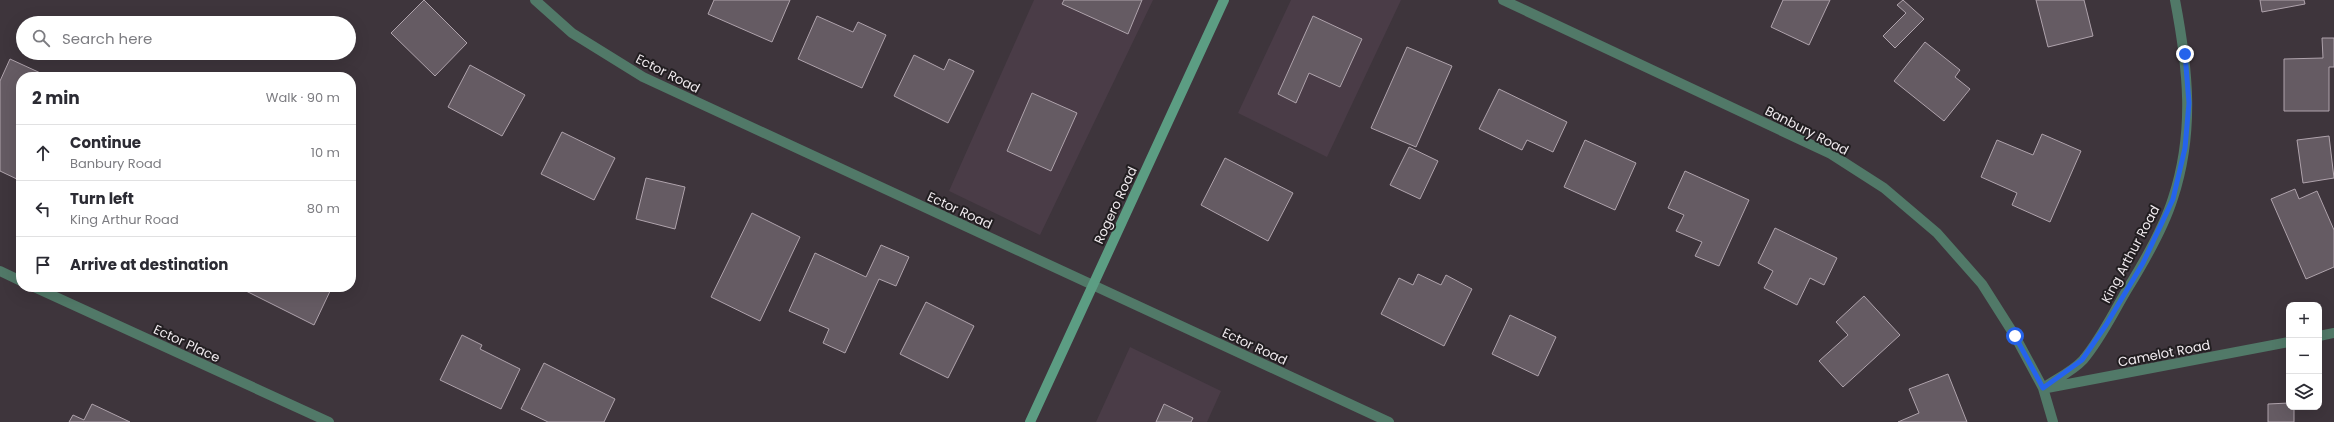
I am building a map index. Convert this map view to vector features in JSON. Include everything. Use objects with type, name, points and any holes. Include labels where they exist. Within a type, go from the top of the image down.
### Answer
[{"type":"main road","name":"Rogero Road","points":[[1030,422],[1224,0]]},
{"type":"street","name":"Ector Road","points":[[535,0],[572,33],[643,77],[1388,422]]},
{"type":"street","name":"Banbury Road","points":[[1503,0],[1831,154],[1884,188],[1937,233],[1982,284],[2015,336],[2043,388]]},
{"type":"street","name":"King Arthur Road","points":[[2043,388],[2082,360],[2106,325],[2143,263],[2173,199],[2185,148],[2189,103],[2185,54],[2176,0]]},
{"type":"street","points":[[0,271],[16,279]]},
{"type":"street","name":"Ector Place","points":[[45,292],[330,422]]},
{"type":"street","points":[[2322,335],[2334,333]]},
{"type":"street","name":"Camelot Road","points":[[2043,388],[2286,343]]},
{"type":"street","points":[[2043,388],[2053,422]]},
{"type":"shaded area","points":[[1034,0],[1153,0],[1040,235],[949,191]]},
{"type":"shaded area","points":[[1291,0],[1401,0],[1327,157],[1238,113]]},
{"type":"shaded area","points":[[1130,347],[1221,391],[1207,422],[1096,422]]},
{"type":"building","points":[[424,0],[467,43],[435,76],[391,33]]},
{"type":"building","points":[[714,0],[790,0],[772,42],[708,14]]},
{"type":"building","points":[[1064,0],[1142,0],[1128,34],[1062,4]]},
{"type":"building","points":[[1783,0],[1830,0],[1809,45],[1771,27]]},
{"type":"building","points":[[1903,0],[1924,19],[1895,48],[1883,36],[1906,13],[1897,5]]},
{"type":"building","points":[[2036,0],[2084,0],[2093,36],[2048,47]]},
{"type":"building","points":[[2260,0],[2304,0],[2305,4],[2262,12]]},
{"type":"building","points":[[817,16],[853,32],[858,22],[886,35],[862,88],[798,59]]},
{"type":"building","points":[[1313,16],[1362,39],[1340,87],[1309,73],[1296,103],[1278,94]]},
{"type":"building","points":[[2322,38],[2334,38],[2334,67],[2329,67],[2329,111],[2284,111],[2284,59],[2323,58]]},
{"type":"building","points":[[1925,42],[1960,70],[1955,77],[1970,89],[1944,121],[1894,81]]},
{"type":"building","points":[[1407,47],[1452,66],[1416,147],[1371,128]]},
{"type":"building","points":[[914,55],[944,70],[949,59],[974,71],[948,123],[894,96]]},
{"type":"building","points":[[10,59],[38,72],[16,72],[16,179],[0,171],[0,81]]},
{"type":"building","points":[[470,65],[525,95],[502,136],[448,107]]},
{"type":"building","points":[[1499,89],[1567,122],[1553,152],[1527,140],[1522,150],[1479,129]]},
{"type":"building","points":[[1032,93],[1077,113],[1051,171],[1007,151]]},
{"type":"building","points":[[562,132],[615,158],[594,200],[541,174]]},
{"type":"building","points":[[2042,134],[2081,151],[2050,222],[2012,205],[2017,193],[1981,177],[1997,140],[2033,155]]},
{"type":"building","points":[[2329,136],[2334,178],[2303,183],[2297,140]]},
{"type":"building","points":[[1585,140],[1636,163],[1615,210],[1564,187]]},
{"type":"building","points":[[1409,147],[1438,161],[1420,199],[1390,185]]},
{"type":"building","points":[[1225,158],[1293,193],[1268,241],[1201,205]]},
{"type":"building","points":[[1685,171],[1749,200],[1719,266],[1695,256],[1702,242],[1676,231],[1684,215],[1668,208]]},
{"type":"building","points":[[646,178],[685,187],[675,229],[636,219]]},
{"type":"building","points":[[2295,189],[2299,199],[2317,191],[2334,230],[2334,267],[2306,279],[2271,199]]},
{"type":"building","points":[[752,213],[800,237],[760,321],[711,297]]},
{"type":"building","points":[[1775,228],[1837,258],[1824,285],[1810,278],[1797,305],[1764,288],[1773,271],[1758,263]]},
{"type":"building","points":[[881,245],[909,257],[896,286],[879,279],[845,353],[823,343],[829,329],[789,311],[815,253],[866,277]]},
{"type":"building","points":[[1418,274],[1441,285],[1446,275],[1472,289],[1444,346],[1381,314],[1399,278],[1413,285]]},
{"type":"building","points":[[248,292],[330,292],[314,325]]},
{"type":"building","points":[[1864,296],[1900,335],[1843,387],[1819,361],[1848,335],[1836,322]]},
{"type":"building","points":[[926,302],[974,326],[948,378],[900,354]]},
{"type":"building","points":[[1510,315],[1556,337],[1538,376],[1492,354]]},
{"type":"building","points":[[462,335],[482,345],[480,349],[520,369],[501,409],[440,380]]},
{"type":"building","points":[[544,363],[615,399],[604,422],[548,422],[521,409]]},
{"type":"building","points":[[1948,374],[1967,422],[1898,422],[1919,413],[1909,389]]},
{"type":"building","points":[[2286,403],[2286,410],[2294,410],[2294,422],[2268,422],[2268,404]]},
{"type":"building","points":[[92,404],[130,422],[69,422],[73,415],[84,420]]},
{"type":"building","points":[[1164,404],[1193,418],[1191,422],[1156,422]]},
{"type":"route","points":[[2015,336],[2043,388],[2082,360],[2106,325],[2143,263],[2173,199],[2185,148],[2189,103],[2185,54]]}]
